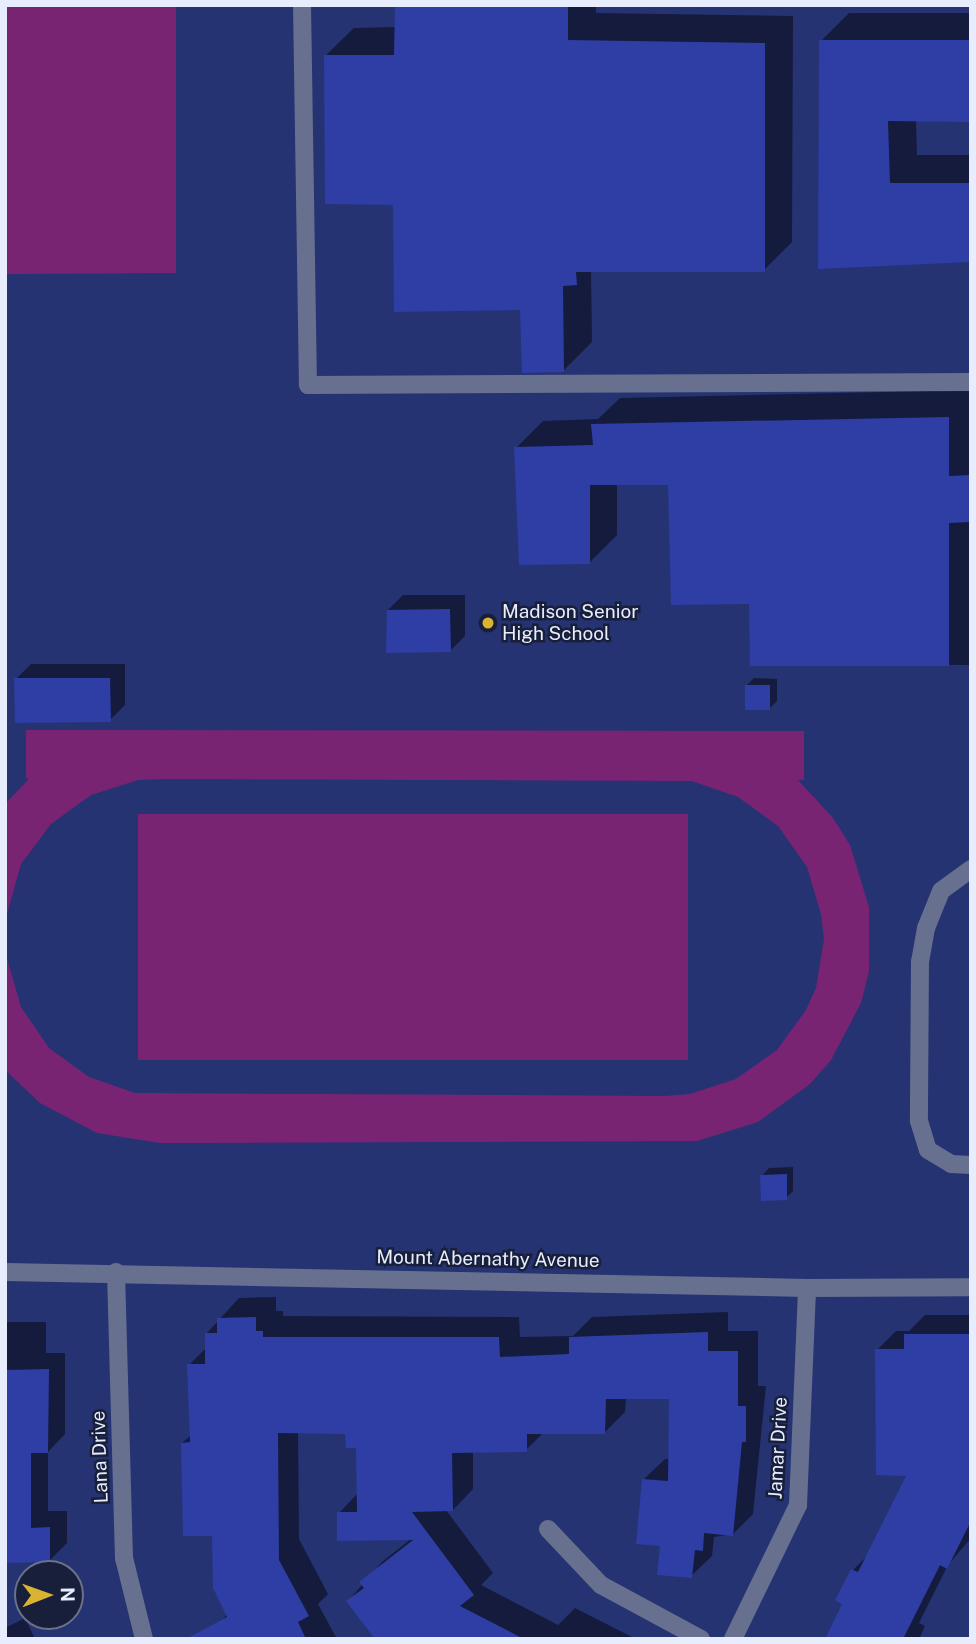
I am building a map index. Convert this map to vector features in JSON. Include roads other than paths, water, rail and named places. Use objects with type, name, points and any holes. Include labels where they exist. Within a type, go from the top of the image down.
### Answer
[{"type":"street","points":[[302,5],[308,385],[971,382]]},
{"type":"street","points":[[971,869],[940,891],[926,928],[920,961],[919,1121],[928,1150],[951,1164],[971,1165]]},
{"type":"street","name":"Mount Abernathy Avenue","points":[[5,1272],[116,1272],[807,1288],[971,1287]]},
{"type":"street","name":"Lana Drive","points":[[116,1272],[124,1558],[144,1639]]},
{"type":"street","name":"Jamar Drive","points":[[733,1639],[798,1505],[807,1288]]},
{"type":"street","points":[[548,1529],[601,1585],[701,1639]]},
{"type":"place","name":"Madison Senior High School","points":[[488,623]]}]
